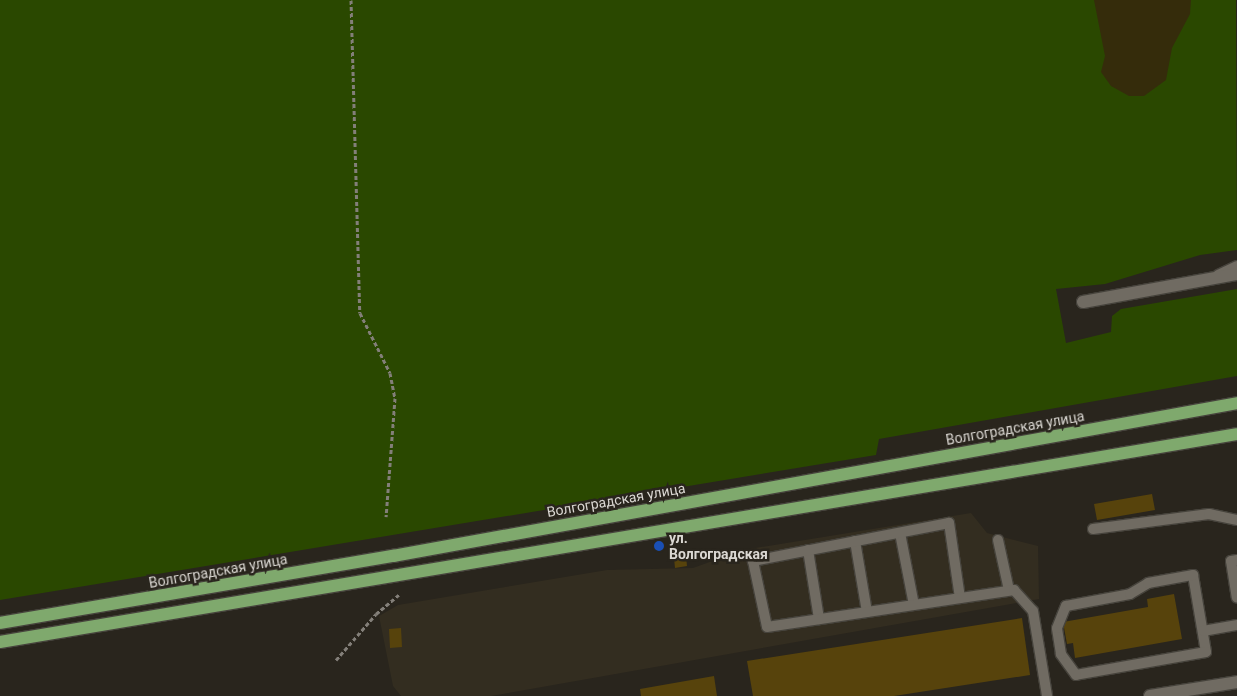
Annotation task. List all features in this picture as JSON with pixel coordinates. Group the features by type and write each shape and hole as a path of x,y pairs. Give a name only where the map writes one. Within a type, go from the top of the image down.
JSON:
{"main road":[{"name":"Волгоградская улица","path":"0,623 393,556 1237,403"},
{"path":"0,642 1237,434"}],"street":[{"path":"1083,302 1237,274"},
{"path":"1150,696 1237,682"}],"lane":[{"path":"1206,280 1237,266"},
{"path":"1093,529 1210,514 1237,520"},
{"path":"960,598 949,523 752,561 767,627 1014,590 1033,611 1047,696"},
{"path":"900,533 914,605"},
{"path":"998,540 1009,590"},
{"path":"855,541 867,612"},
{"path":"808,550 819,619"},
{"path":"1237,560 1231,561 1237,598"},
{"path":"1193,576 1202,632 1206,652 1076,675 1061,654 1057,628 1066,606 1130,594 1148,583 1193,576"},
{"path":"1202,632 1237,625"}],"path":[{"path":"351,0 360,313 390,373 395,398 386,517"},
{"path":"336,660 376,614 399,595"}],"shaded area":[{"path":"971,513 987,533 1038,546 1039,599 491,696 401,696 393,686 379,616 398,605 607,570 693,568 743,550"}],"green space":[{"path":"0,0 1236,0 1237,250 1200,255 1105,284 1056,289 1066,343 1111,332 1112,316 1121,309 1237,289 1237,376 879,439 876,455 0,600"}],"sand":[{"path":"1094,0 1191,0 1190,14 1172,48 1166,80 1144,96 1129,96 1111,86 1101,72 1105,56"}],"building":[{"path":"1152,494 1155,510 1097,520 1094,504"},
{"path":"686,556 687,566 675,568 674,558"},
{"path":"1174,594 1182,639 1075,658 1073,643 1067,644 1063,622 1148,607 1147,599"},
{"path":"1022,618 1030,675 894,696 753,696 747,661"},
{"path":"401,628 402,647 390,648 389,629"},
{"path":"714,676 717,696 641,696 640,689"}],"place":[{"name":"ул. Волгоградская","path":"659,546"}]}
